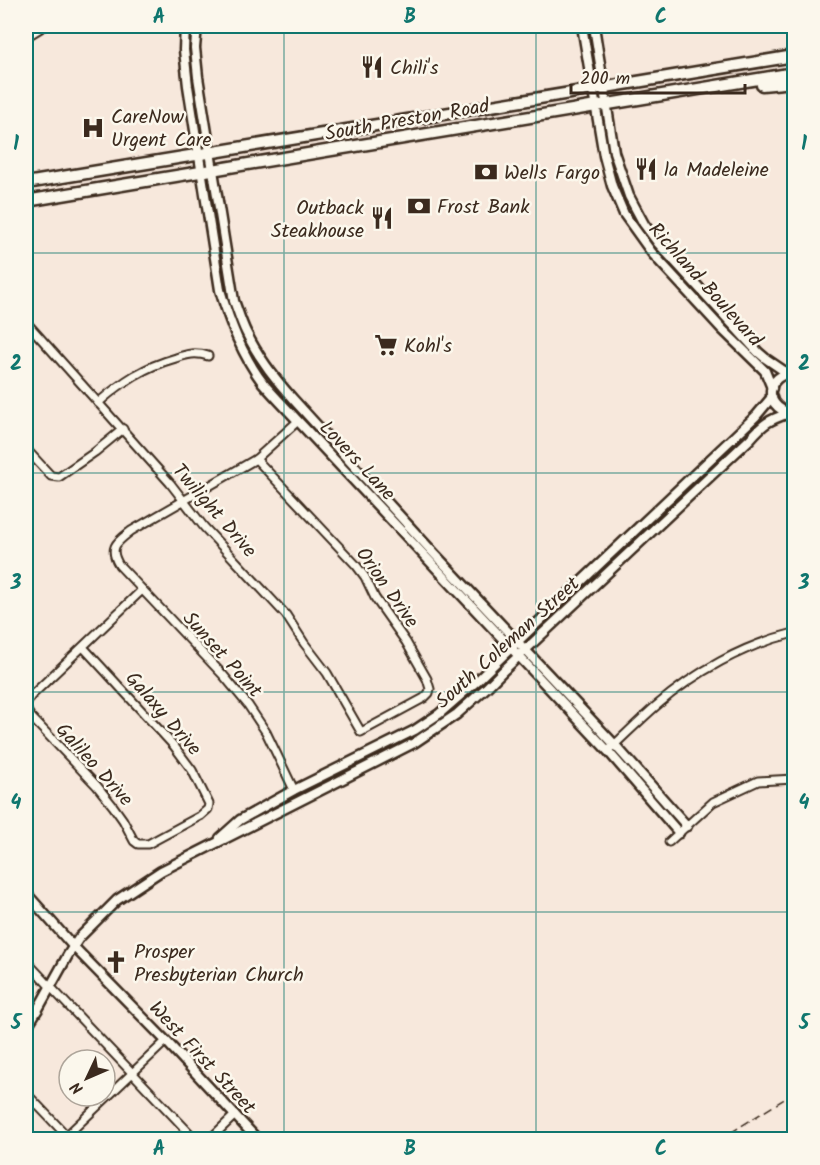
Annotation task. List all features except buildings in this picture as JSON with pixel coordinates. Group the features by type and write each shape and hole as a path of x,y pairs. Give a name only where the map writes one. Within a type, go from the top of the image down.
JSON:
{"main road":[{"path":"740,65 795,50"},
{"name":"South Preston Road","path":"26,183 795,56"},
{"name":"South Preston Road","path":"26,201 795,73"},
{"path":"717,86 795,82"}],"street":[{"path":"26,37 44,26"},
{"name":"Lovers Lane","path":"185,26 186,66 205,154"},
{"name":"Lovers Lane","path":"197,26 196,62 220,290 244,354 263,383 298,421 426,551 687,826"},
{"name":"Richland Boulevard","path":"582,26 619,170 635,209 658,243 758,352 793,373"},
{"name":"Richland Boulevard","path":"594,26 598,89"},
{"name":"Richland Boulevard","path":"601,105 607,170 624,214 652,253 741,349 765,371 772,388"},
{"name":"Lovers Lane","path":"207,170 234,301 245,331 260,358 275,379 426,551"},
{"path":"708,313 715,305"},
{"name":"Twilight Drive","path":"26,322 123,429 204,527 286,615 303,643 327,673 361,732"},
{"path":"98,403 118,385 156,363 187,354 200,353 208,356"},
{"path":"793,373 777,378 772,388 772,398 777,407 782,411 793,413"},
{"name":"South Coleman Street","path":"211,846 240,820 294,790 415,730 465,693 724,447 772,398"},
{"name":"South Coleman Street","path":"26,1028 73,946 117,900 162,871 423,737 457,714 764,424 774,418 793,413"},
{"path":"184,501 256,459 306,414"},
{"path":"26,449 47,473 55,478 64,475 123,429"},
{"path":"724,447 732,456"},
{"name":"Orion Drive","path":"256,459 356,565 427,679 430,689 423,698 361,732"},
{"name":"Sunset Point","path":"184,501 131,531 117,542 113,551 114,557 142,590 224,675 248,705 266,732 294,790"},
{"path":"617,548 625,556"},
{"path":"26,706 31,696 142,590"},
{"path":"611,748 657,705 688,681 709,668 759,644 795,633"},
{"name":"Galaxy Drive","path":"83,647 174,746 192,770 209,804 208,809 200,816 148,844 138,844"},
{"name":"Galileo Drive","path":"26,706 26,711 31,717 113,806 130,836 138,844"},
{"name":"Lovers Lane","path":"611,748 679,833"},
{"path":"669,842 713,802 758,781 795,779"},
{"path":"294,790 299,801"},
{"name":"West First Street","path":"26,893 73,946 258,1140"},
{"path":"26,961 196,1140"},
{"path":"26,1093 64,1138 166,1041"},
{"path":"209,1140 235,1115"}],"railway":[{"path":"719,1140 794,1093"}],"place":[{"name":"Chili's","path":"372,67"},
{"name":"CareNow Urgent Care","path":"93,128"},
{"name":"la Madeleine","path":"646,169"},
{"name":"Wells Fargo","path":"486,172"},
{"name":"Frost Bank","path":"419,206"},
{"name":"Outback Steakhouse","path":"382,218"},
{"name":"Kohl's","path":"386,345"},
{"name":"Prosper Presbyterian Church","path":"116,962"}]}
